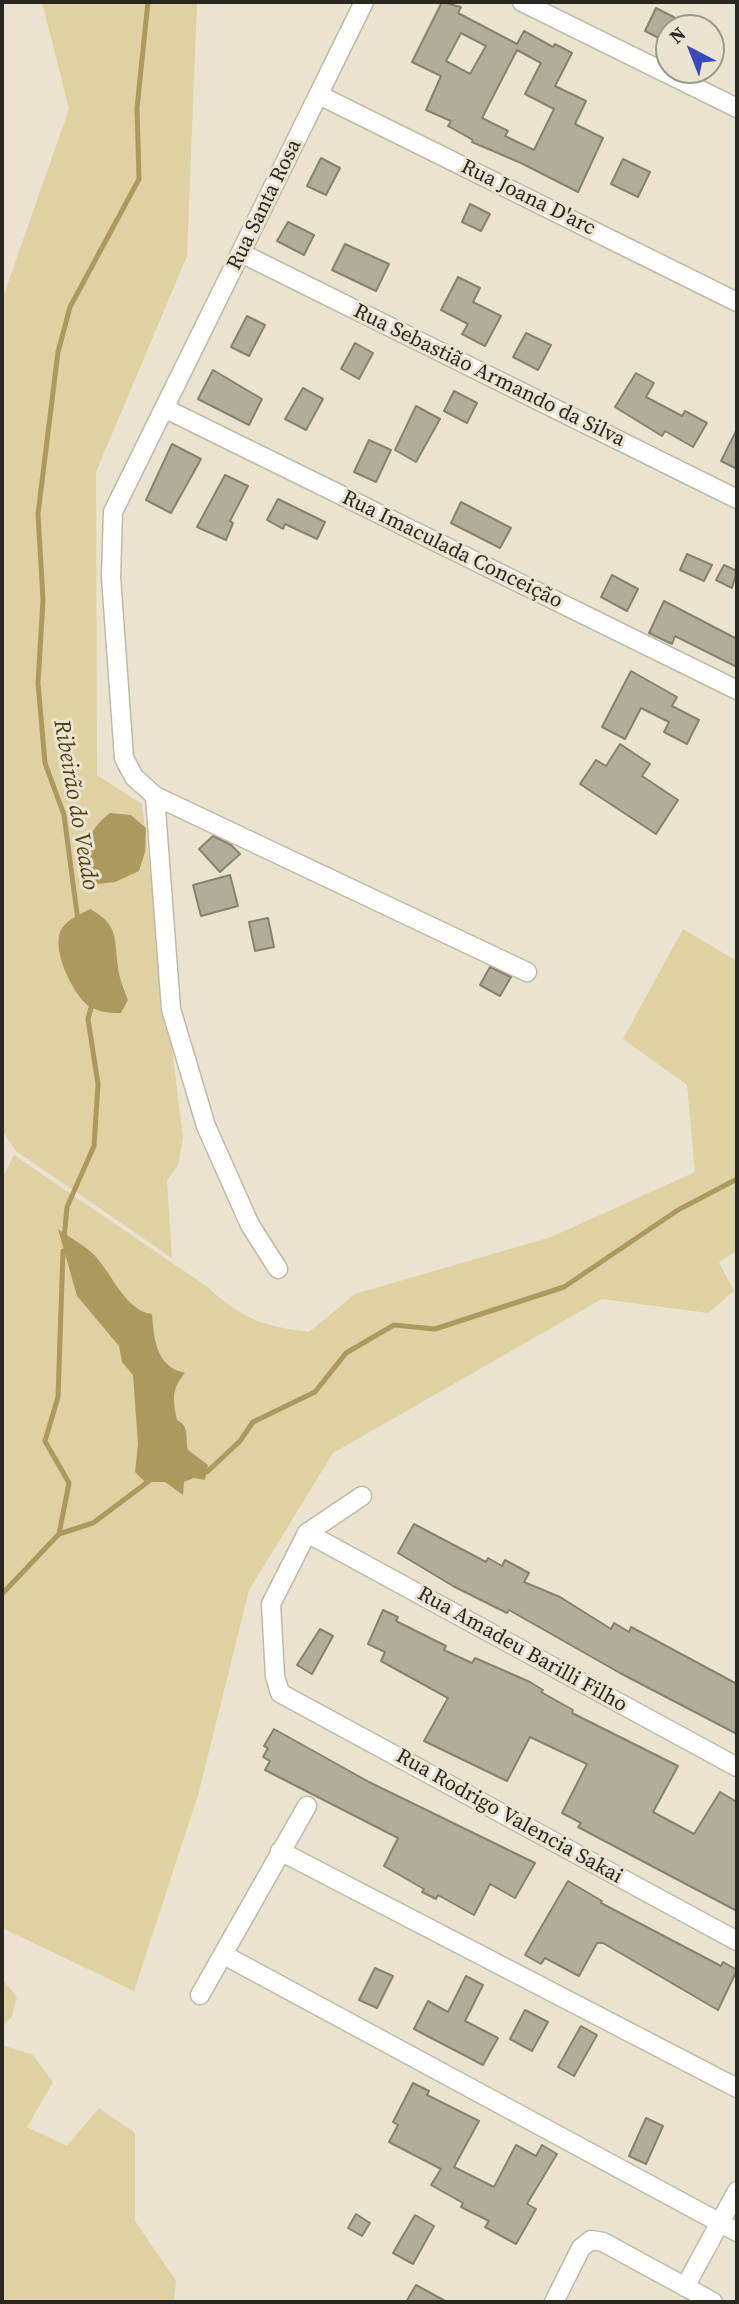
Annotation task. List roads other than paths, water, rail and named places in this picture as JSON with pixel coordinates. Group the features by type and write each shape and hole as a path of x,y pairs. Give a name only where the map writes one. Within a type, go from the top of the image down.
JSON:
{"street":[{"name":"Rua Santa Rosa","path":"155,796 134,777 124,758 111,564 113,512 364,2"},
{"path":"522,2 737,108"},
{"name":"Rua Joana D'arc","path":"318,95 737,302"},
{"name":"Rua Sebastião Armando da Silva","path":"241,253 737,499"},
{"name":"Rua Imaculada Conceição","path":"166,409 737,690"},
{"path":"278,1269 250,1225 206,1126 171,1009 155,796 527,972"},
{"path":"307,1533 362,1496"},
{"name":"Rua Rodrigo Valencia Sakai","path":"307,1533 271,1604 275,1676 280,1693 737,1941"},
{"name":"Rua Amadeu Barilli Filho","path":"307,1533 737,1767"},
{"path":"200,1995 307,1806"},
{"path":"280,1851 737,2088"},
{"path":"224,1955 737,2232"},
{"path":"685,2287 737,2191"},
{"path":"554,2302 581,2248 591,2240 603,2242 713,2302"}],"waterway":[{"name":"Ribeirão do Veado","path":"78,921 64,815 45,763 38,683 43,600 38,514 58,352 70,307 139,179 137,108 148,2"},
{"name":"Ribeirão do Veado","path":"64,1238 67,1207 94,1146 98,1084 88,1019 93,1000"},
{"path":"200,1473 207,1472 240,1441 253,1422 315,1392 346,1353 394,1325 435,1329 564,1287 678,1210 737,1179"},
{"name":"Ribeirão do Veado","path":"2,1594 59,1534 69,1483 45,1441 58,1397 63,1251"},
{"path":"59,1534 93,1523 149,1481"}]}
